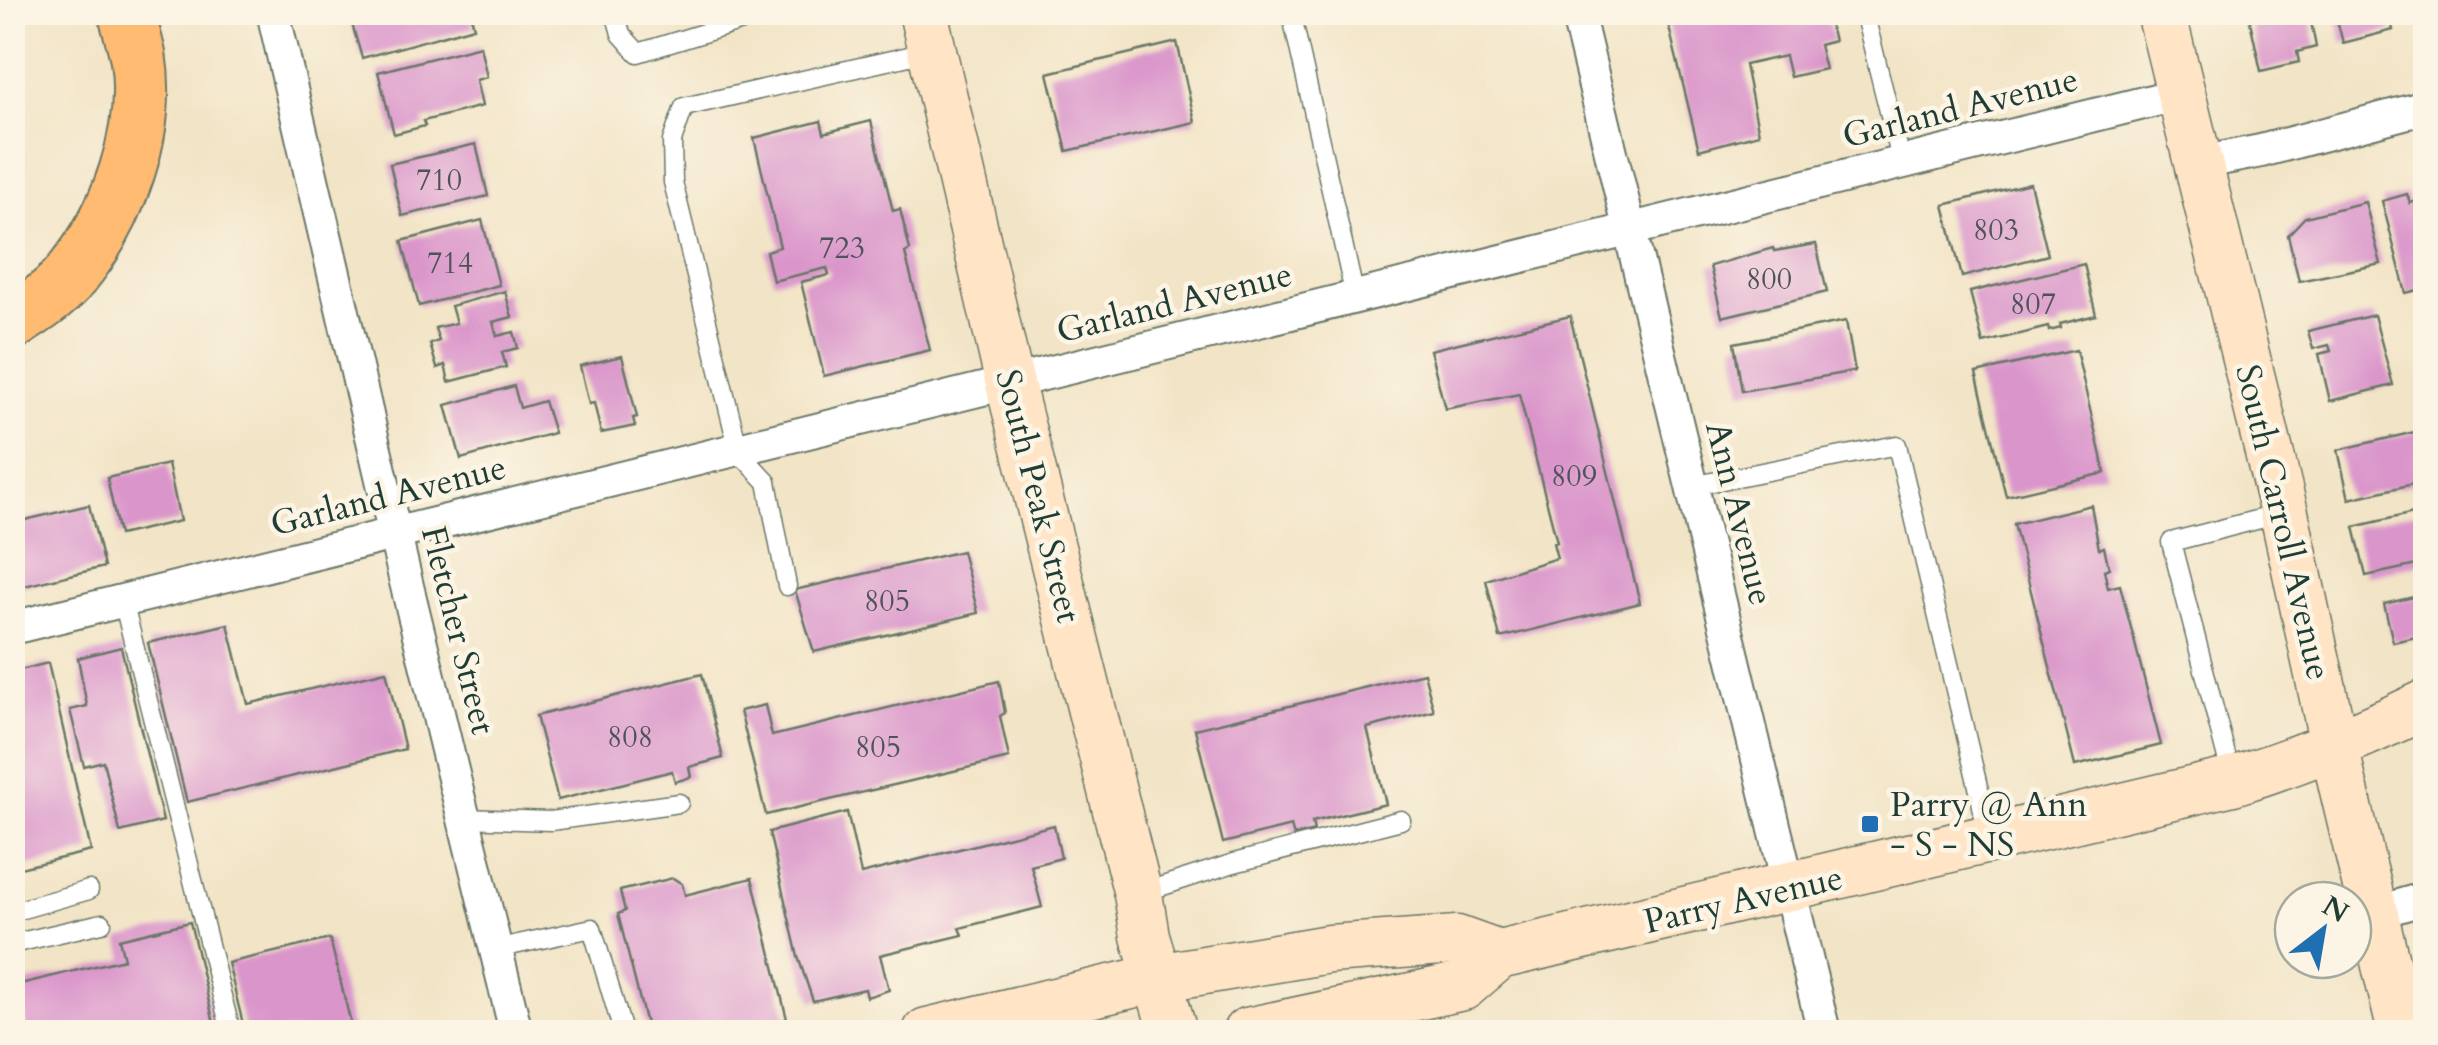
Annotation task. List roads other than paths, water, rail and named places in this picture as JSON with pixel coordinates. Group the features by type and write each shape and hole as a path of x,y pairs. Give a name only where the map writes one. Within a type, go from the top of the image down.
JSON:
{"highway":[{"path":"12,322 42,303 71,276 98,237 126,174 138,112 138,60 126,12"}],"street":[{"name":"Fletcher Street","path":"273,12 394,534 516,1032"},
{"name":"Ann Avenue","path":"1578,12 1824,1032"},
{"name":"South Carroll Avenue","path":"2161,12 2284,513 2402,1032"},
{"name":"South Peak Street","path":"927,32 1010,384 1138,894 1144,936 1173,1032"},
{"name":"Garland Avenue","path":"12,628 2180,94"},
{"path":"2198,163 2261,151 2426,108"},
{"name":"Parry Avenue","path":"1246,1032 1463,986 1498,955 2233,782 2334,746 2426,704"},
{"path":"2374,913 2426,898"},
{"name":"Parry Avenue","path":"927,1032 1157,978 1328,950 1458,940 1498,955"}],"lane":[{"path":"615,12 621,34 638,53 772,12"},
{"path":"1290,12 1355,297"},
{"path":"1864,12 1902,163"},
{"path":"787,586 766,482 738,452 673,182 672,142 684,107 927,32"},
{"path":"1692,486 1898,445 1988,840"},
{"path":"2233,782 2172,542 2284,513"},
{"path":"123,601 231,1032"},
{"path":"464,818 550,822 679,804"},
{"path":"1138,894 1234,862 1401,820"},
{"path":"12,912 89,890"},
{"path":"12,944 102,923"},
{"path":"496,949 592,928 623,1032"}],"place":[{"name":"Parry @ Ann - S - NS","path":"1870,824"}]}
